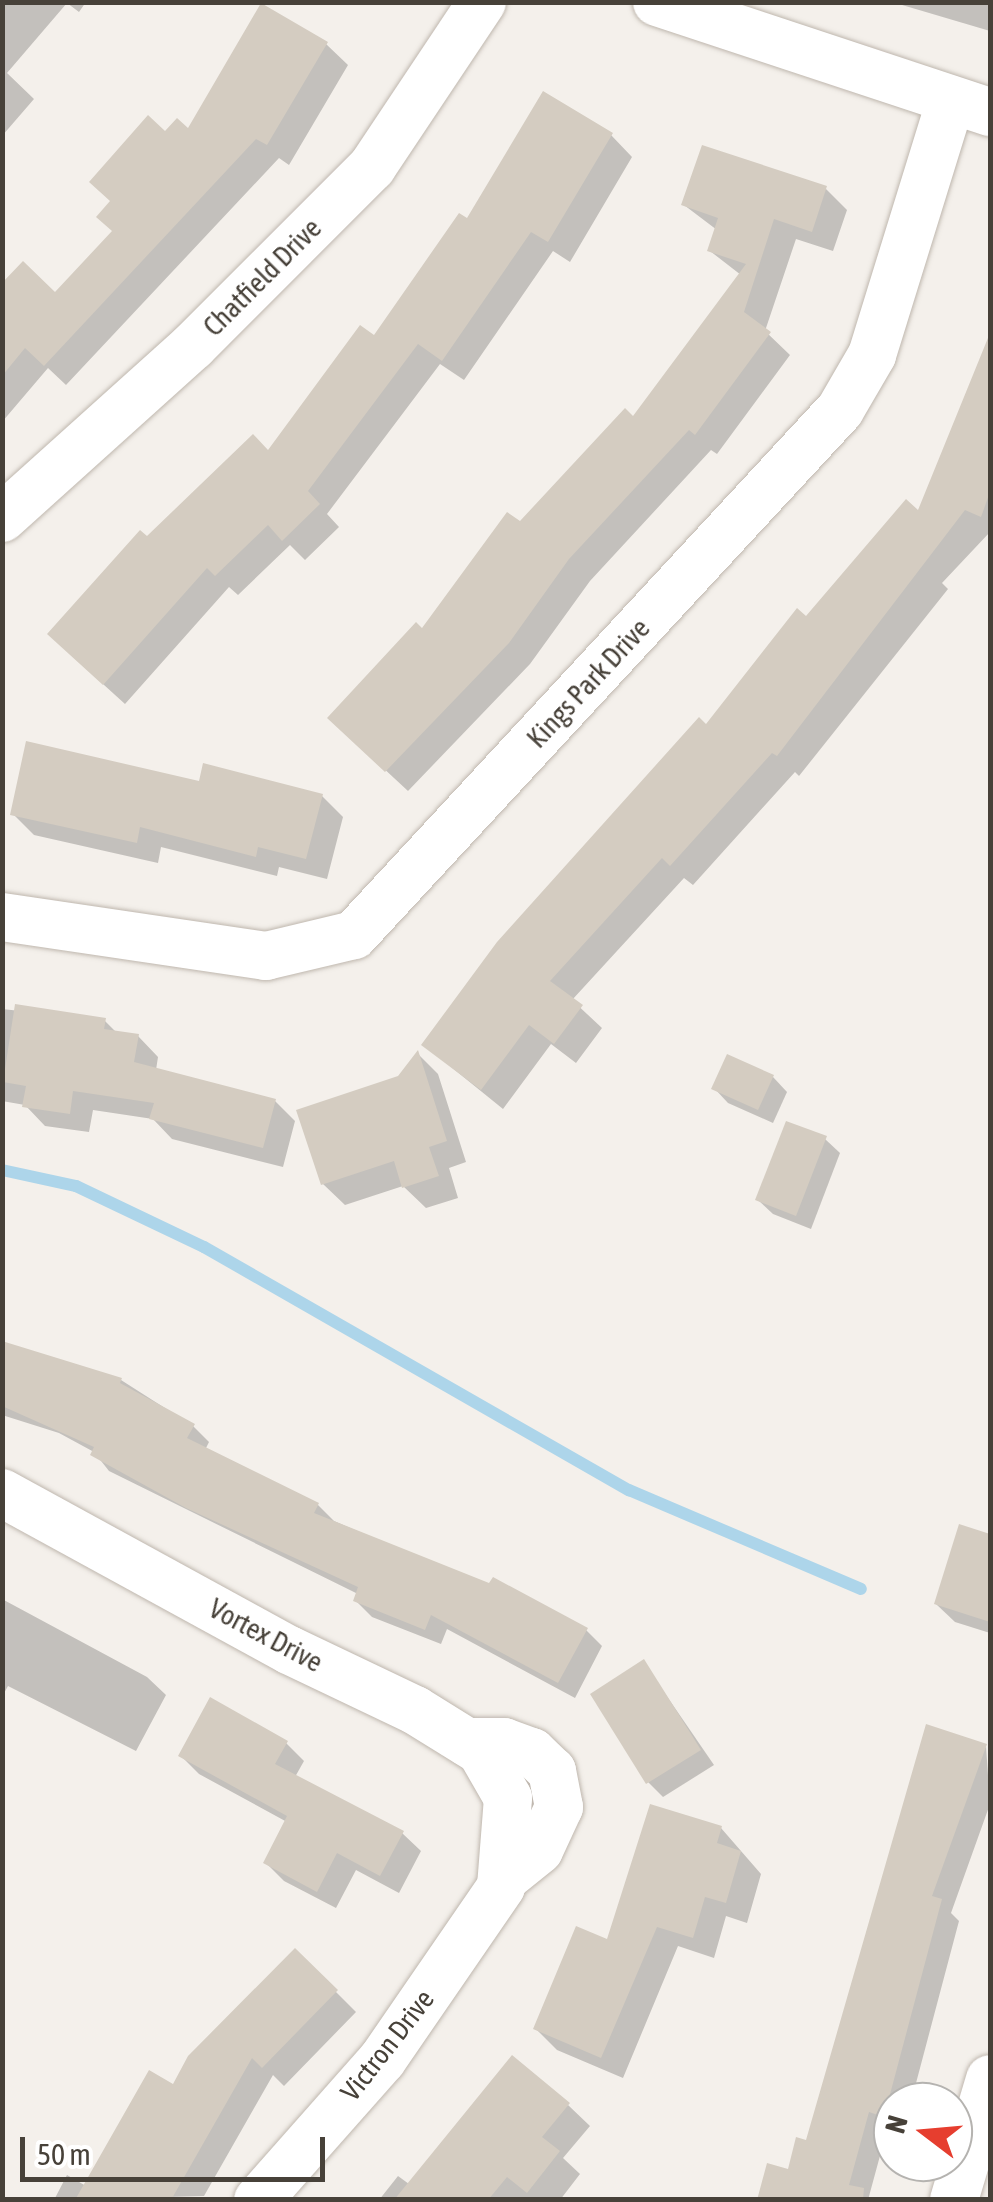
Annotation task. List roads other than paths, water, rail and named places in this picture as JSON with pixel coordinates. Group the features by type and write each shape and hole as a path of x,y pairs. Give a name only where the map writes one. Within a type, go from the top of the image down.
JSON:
{"street":[{"name":"Chatfield Drive","path":"2,518 193,346 372,168 482,2"},
{"path":"656,2 970,106"},
{"name":"Kings Park Drive","path":"2,918 266,956 354,935 840,410 872,354 970,106"},
{"name":"Vortex Drive","path":"2,1494 467,1742 481,1752 508,1798"},
{"name":"Victron Drive","path":"258,2200 382,2060 502,1880 539,1850 558,1807 552,1771 532,1752 504,1742 467,1742"},
{"name":"Victron Drive","path":"502,1880 508,1798"},
{"path":"954,2200 990,2079"}],"waterway":[{"path":"2,1170 76,1186 204,1247 629,1490 861,1589"}]}
